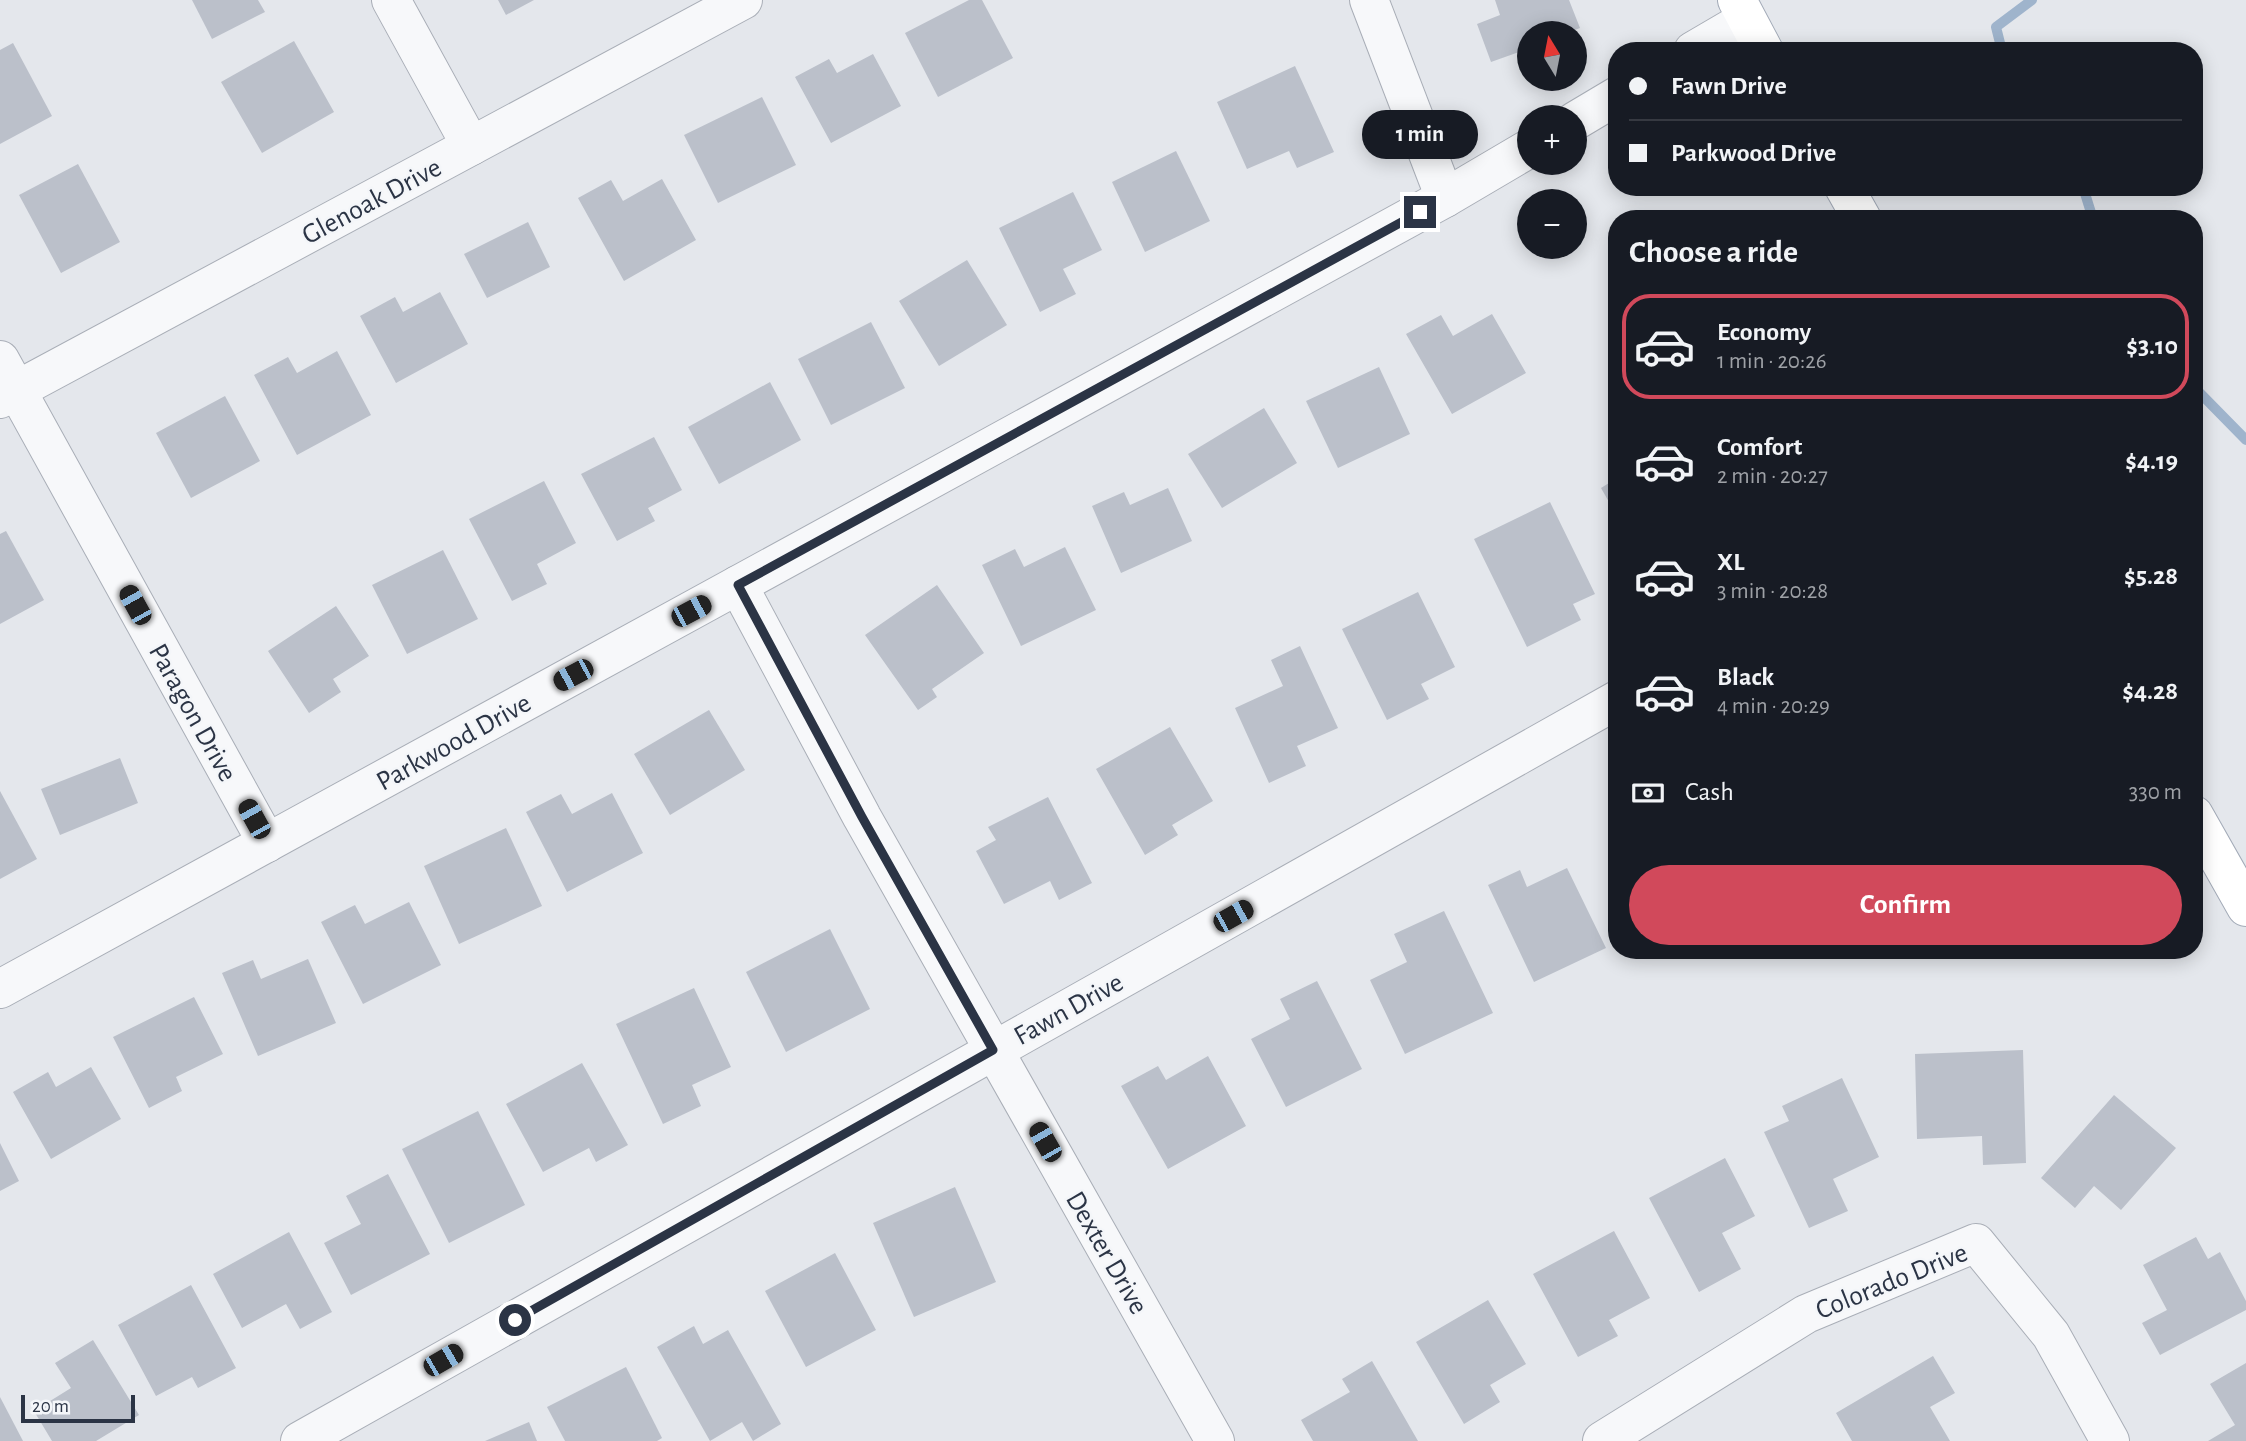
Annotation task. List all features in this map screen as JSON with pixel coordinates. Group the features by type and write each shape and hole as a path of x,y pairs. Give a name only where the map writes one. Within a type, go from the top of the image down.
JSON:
{"main road":[{"path":"2203,831 2246,907"}],"street":[{"path":"391,0 471,146"},
{"name":"Glenoak Drive","path":"6,383 471,146 743,0"},
{"path":"1369,0 1445,198"},
{"path":"1712,42 1749,24"},
{"path":"1587,114 1608,101"},
{"name":"Parkwood Drive","path":"0,989 1445,198 1517,156"},
{"name":"Paragon Drive","path":"6,383 267,843"},
{"name":"Dexter Drive","path":"738,585 862,817 1214,1441"},
{"name":"Fawn Drive","path":"300,1441 1608,705"},
{"name":"Colorado Drive","path":"1602,1441 1806,1314 1976,1243 2051,1335 2110,1441"}],"building":[{"path":"192,0 258,0 265,12 212,39"},
{"path":"498,0 534,0 506,15"},
{"path":"969,0 982,0 1013,58 938,97 905,33"},
{"path":"1495,0 1569,0 1577,21 1517,21 1517,53 1491,62 1477,24 1500,15"},
{"path":"294,41 334,112 262,153 221,82"},
{"path":"13,43 52,116 0,144 0,50"},
{"path":"873,54 901,106 831,143 795,77 829,59 837,73"},
{"path":"1295,66 1334,152 1297,168 1289,151 1247,169 1217,102"},
{"path":"762,97 796,165 718,203 684,135"},
{"path":"1176,151 1210,221 1145,252 1112,182"},
{"path":"78,164 120,242 61,273 19,195"},
{"path":"662,179 696,240 624,281 578,198 611,180 623,201"},
{"path":"1073,192 1102,250 1063,269 1076,294 1040,312 999,228"},
{"path":"528,222 550,267 487,298 464,254"},
{"path":"967,260 1007,325 939,366 899,301"},
{"path":"440,292 468,344 396,383 360,316 395,297 403,312"},
{"path":"1492,314 1526,373 1452,414 1406,334 1441,315 1453,336"},
{"path":"871,322 905,388 831,425 798,359"},
{"path":"337,351 371,415 297,455 254,375 288,357 297,373"},
{"path":"1379,367 1410,434 1338,468 1306,401"},
{"path":"770,382 801,440 719,484 688,427"},
{"path":"225,396 260,461 191,498 156,433"},
{"path":"1264,408 1297,463 1222,508 1188,454"},
{"path":"654,437 682,490 648,508 655,521 617,541 581,474"},
{"path":"544,481 576,543 537,564 547,584 512,601 469,519"},
{"path":"1608,484 1608,500 1601,488"},
{"path":"1168,488 1192,541 1121,573 1092,506 1124,492 1130,505"},
{"path":"1550,502 1595,594 1573,604 1581,620 1527,647 1474,539"},
{"path":"6,531 44,600 0,624 0,534"},
{"path":"1065,547 1096,610 1021,646 982,565 1015,549 1024,567"},
{"path":"443,550 478,619 407,654 372,585"},
{"path":"937,585 984,653 932,689 937,697 918,710 865,635"},
{"path":"1418,592 1455,667 1421,684 1429,699 1387,720 1342,629"},
{"path":"336,606 369,656 333,679 341,692 309,713 268,651"},
{"path":"1300,646 1338,728 1297,746 1306,766 1269,783 1235,708 1283,686 1271,660"},
{"path":"709,710 745,770 670,815 634,754"},
{"path":"1170,727 1213,801 1172,825 1178,835 1145,855 1096,769"},
{"path":"120,758 138,803 60,835 41,789"},
{"path":"0,791 37,859 0,879"},
{"path":"612,793 643,853 567,892 526,812 561,794 572,814"},
{"path":"1048,797 1092,883 1059,900 1050,881 1004,904 976,851 996,840 988,827"},
{"path":"506,828 542,906 459,944 424,866"},
{"path":"1567,868 1606,948 1534,982 1488,885 1520,870 1527,887"},
{"path":"409,902 441,965 363,1004 321,922 355,905 365,924"},
{"path":"1444,911 1493,1013 1405,1054 1370,980 1407,962 1394,934"},
{"path":"830,929 870,1009 786,1052 746,972"},
{"path":"308,959 336,1023 258,1056 222,973 253,960 261,979"},
{"path":"1317,981 1362,1069 1286,1107 1251,1039 1290,1019 1280,999"},
{"path":"694,988 731,1067 692,1085 701,1106 663,1124 616,1024"},
{"path":"194,997 223,1054 176,1077 182,1091 149,1108 113,1037"},
{"path":"2023,1050 2026,1163 1983,1165 1982,1136 1917,1139 1915,1054"},
{"path":"1208,1056 1246,1126 1168,1169 1121,1086 1158,1066 1166,1080"},
{"path":"582,1063 628,1145 596,1162 589,1148 543,1172 506,1104"},
{"path":"91,1067 121,1119 51,1159 13,1092 48,1072 56,1087"},
{"path":"1842,1078 1879,1157 1833,1179 1848,1211 1809,1228 1764,1132 1789,1121 1782,1106"},
{"path":"2114,1095 2176,1148 2121,1210 2094,1186 2075,1208 2041,1178"},
{"path":"478,1111 525,1205 449,1243 402,1149"},
{"path":"0,1143 19,1181 0,1191"},
{"path":"1725,1158 1755,1216 1722,1233 1741,1269 1699,1292 1649,1198"},
{"path":"388,1174 430,1254 351,1295 324,1243 361,1224 346,1196"},
{"path":"955,1187 996,1282 914,1317 873,1223"},
{"path":"1614,1231 1650,1298 1609,1320 1618,1336 1578,1357 1533,1274"},
{"path":"289,1232 332,1312 300,1329 286,1304 242,1328 213,1274"},
{"path":"2196,1237 2208,1259 2220,1252 2246,1301 2246,1310 2160,1355 2142,1323 2167,1310 2143,1265"},
{"path":"835,1253 876,1330 806,1367 765,1291"},
{"path":"191,1285 236,1368 198,1388 192,1377 156,1396 118,1325"},
{"path":"1488,1300 1526,1364 1490,1385 1500,1402 1464,1424 1416,1342"},
{"path":"694,1326 703,1344 728,1330 781,1424 753,1441 742,1422 710,1441 657,1347"},
{"path":"93,1340 139,1415 96,1441 52,1441 34,1411 71,1388 55,1363"},
{"path":"1933,1356 1955,1393 1930,1407 1950,1441 1852,1441 1836,1413"},
{"path":"1372,1361 1418,1441 1313,1441 1301,1420 1350,1392 1342,1379"},
{"path":"2246,1363 2246,1441 2208,1441 2235,1425 2210,1384"},
{"path":"626,1367 662,1438 657,1441 565,1441 547,1407"},
{"path":"0,1397 23,1441 0,1441"},
{"path":"529,1422 537,1441 485,1441"}],"waterway":[{"path":"2000,42 1996,27 2032,0"},
{"path":"2086,196 2090,210"},
{"path":"2203,396 2246,440"}],"route":[{"path":"515,1320 993,1050 862,817 738,585 1420,212"}]}
